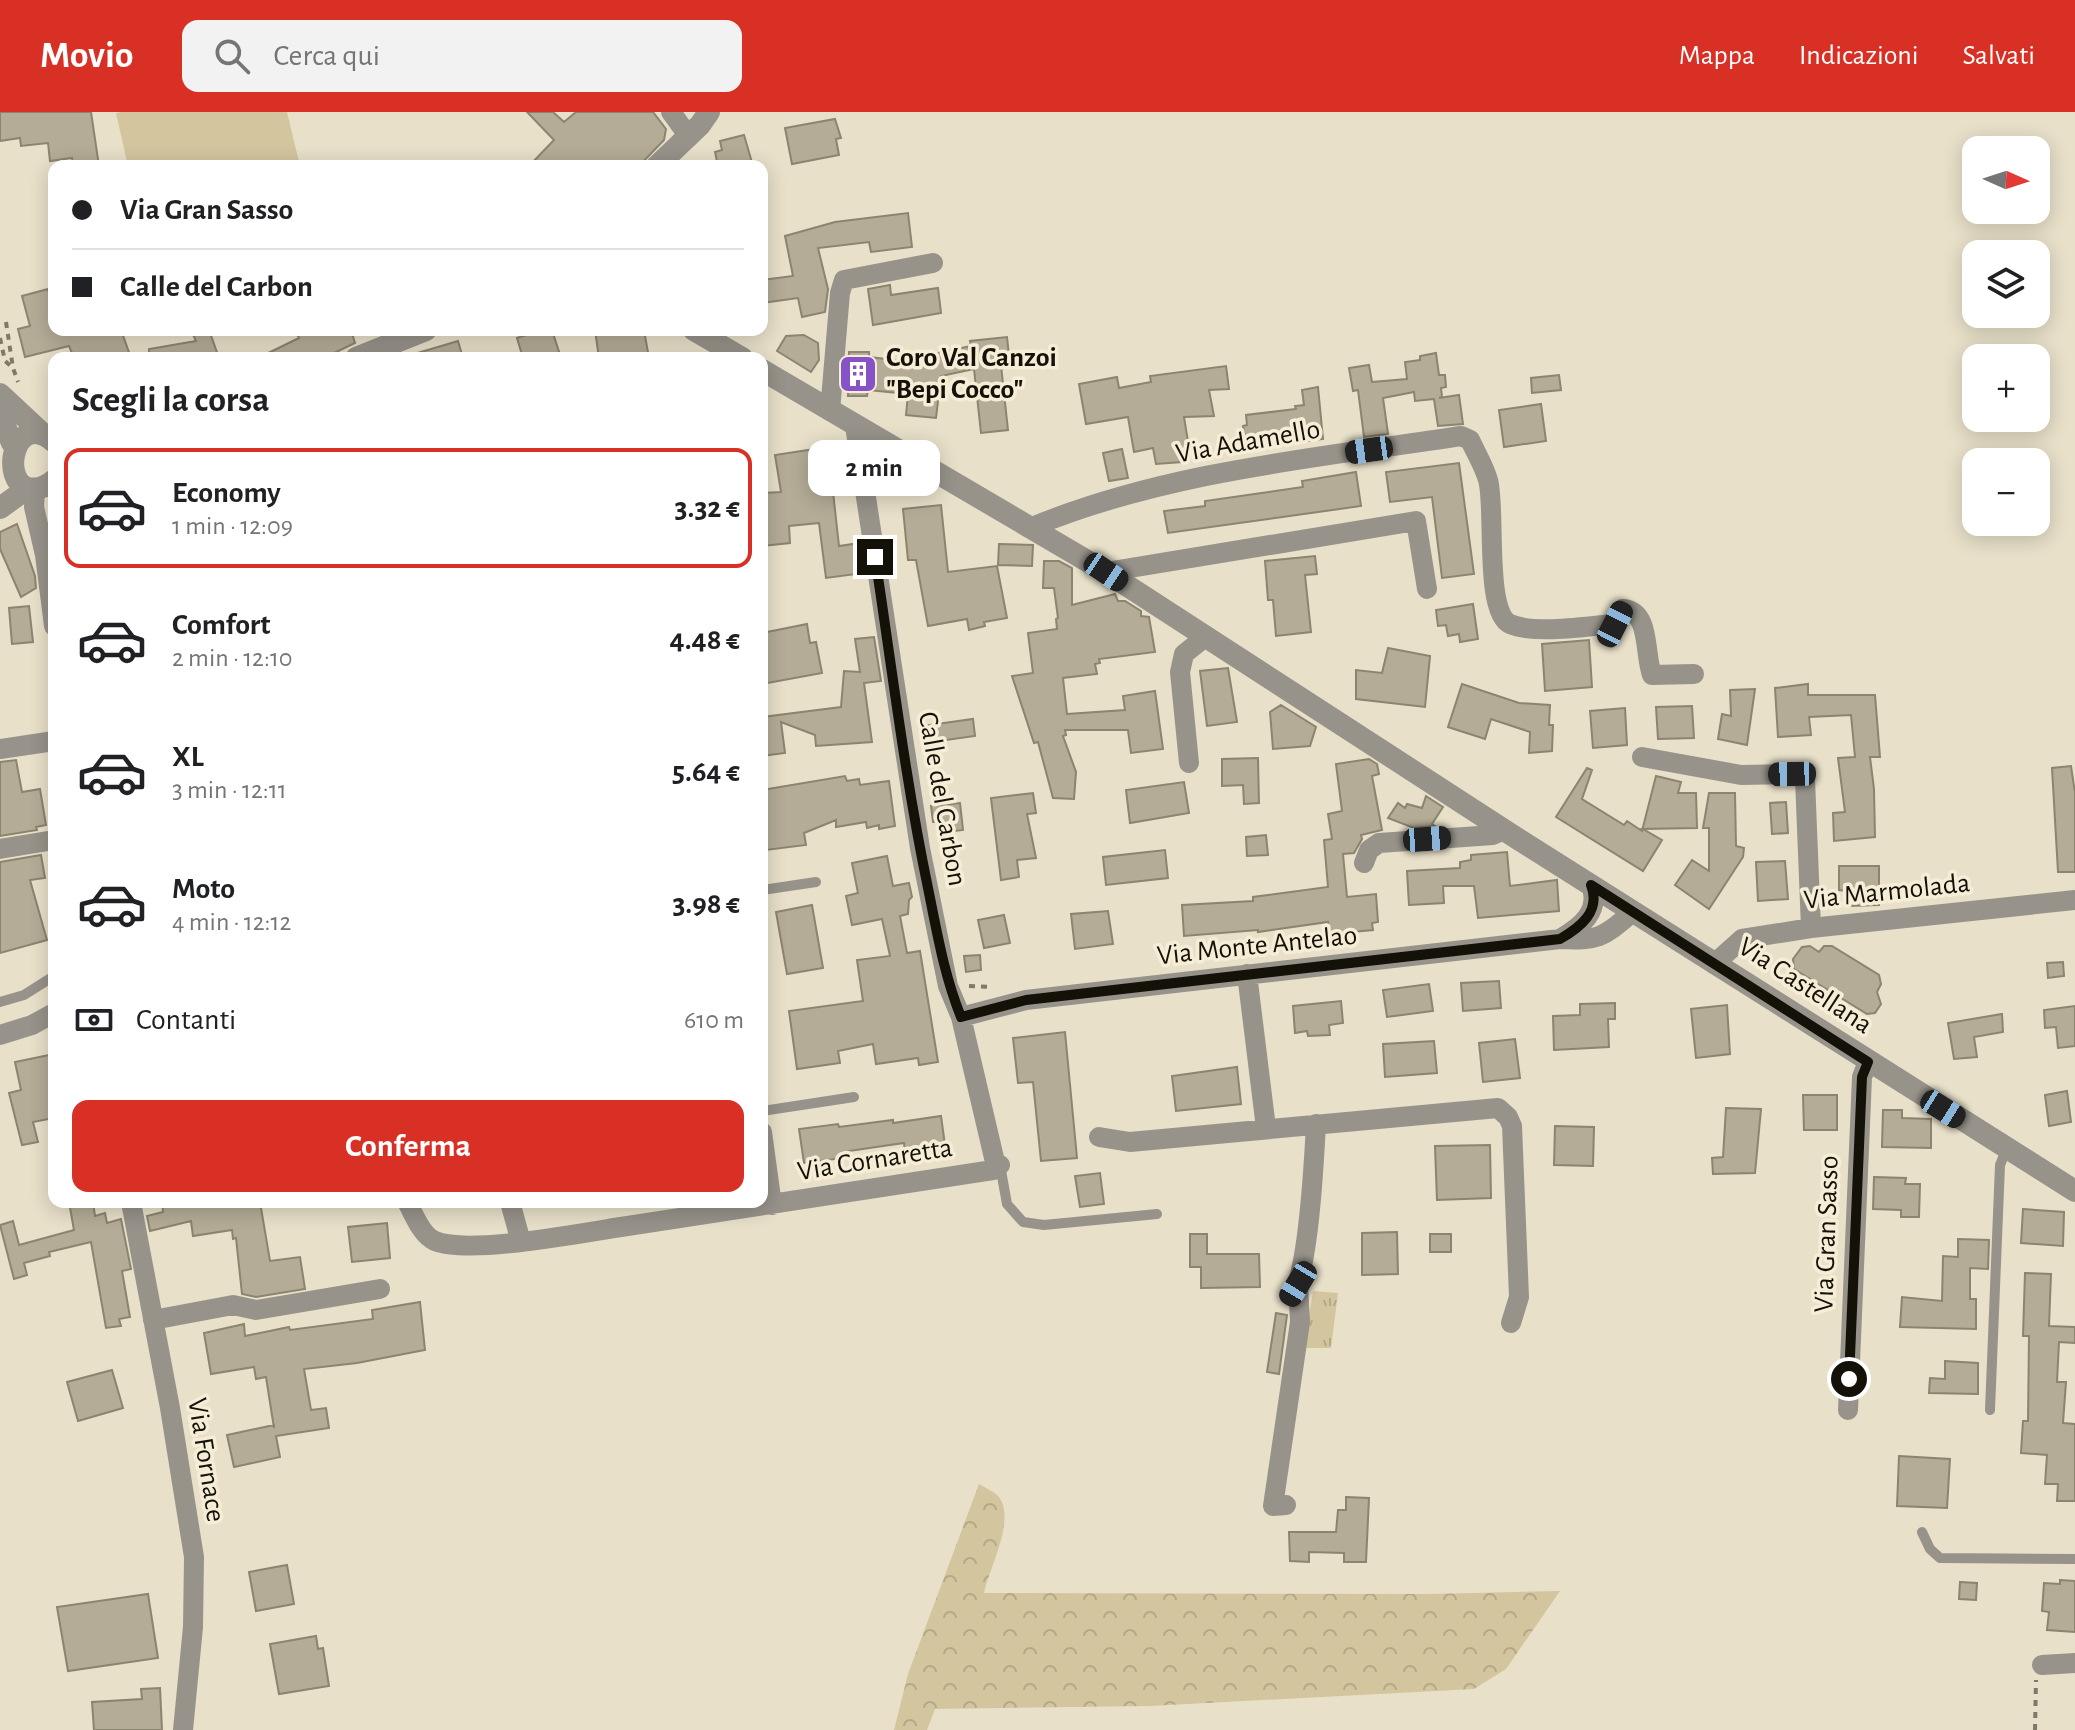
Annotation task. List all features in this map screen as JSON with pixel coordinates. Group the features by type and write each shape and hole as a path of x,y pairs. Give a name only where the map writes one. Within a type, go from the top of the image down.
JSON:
{"street":[{"path":"671,112 699,125"},
{"path":"663,160 699,125 721,112"},
{"path":"830,411 840,293 844,280 933,263"},
{"path":"371,352 411,336"},
{"path":"704,336 732,352"},
{"name":"Via Castellana","path":"768,374 1106,572 1504,830 2075,1191"},
{"path":"11,394 48,437"},
{"path":"0,414 12,443"},
{"name":"Calle del Carbon","path":"855,426 920,848 948,986 961,1017 996,1167"},
{"path":"44,484 15,482 4,475 6,456 12,443 31,433 48,438"},
{"name":"Via Adamello","path":"1032,527 1111,499 1214,473 1461,436 1470,440 1489,481 1494,573 1500,615 1508,623 1536,629 1615,624 1623,609 1632,609 1641,618 1652,675 1694,674"},
{"path":"0,508 44,484"},
{"path":"44,484 34,507 48,579"},
{"path":"1106,572 1416,521 1427,589"},
{"path":"1189,763 1180,672 1184,654 1204,638"},
{"path":"0,749 48,742"},
{"path":"1642,757 1741,775 1792,774 1805,779 1811,928"},
{"path":"1364,863 1369,850 1379,843 1493,835 1504,830"},
{"path":"0,849 48,841"},
{"path":"1560,939 1577,929 1590,915 1595,895 1591,885"},
{"name":"Via Marmolada","path":"1714,964 1742,939 1811,928 2075,900"},
{"name":"Via Monte Antelao","path":"961,1017 1026,1000 1560,939 1585,940 1612,930 1633,912"},
{"path":"1247,974 1266,1128"},
{"path":"0,1035 48,1016"},
{"path":"25,1027 48,1029"},
{"name":"Via Gran Sasso","path":"1848,1410 1862,1077 1868,1062"},
{"path":"1099,1137 1130,1142 1498,1108 1512,1126 1519,1297 1511,1323"},
{"path":"1286,1505 1273,1506 1300,1322 1294,1292 1306,1237 1316,1124"},
{"name":"Via Cornaretta","path":"768,1205 996,1167"},
{"path":"768,1176 772,1205"},
{"name":"Via Fornace","path":"132,1208 194,1557 193,1627 183,1730"},
{"name":"Via Cornaretta","path":"410,1208 430,1239 454,1245 521,1242 682,1210 718,1208"},
{"path":"512,1208 521,1242"},
{"path":"153,1320 233,1305 256,1310 380,1289"},
{"path":"2042,1665 2075,1663"}],"lane":[{"path":"768,889 816,882"},
{"path":"0,1002 24,995 48,980"},
{"path":"768,1110 854,1097"},
{"path":"1990,1410 2000,1165 2007,1148"},
{"path":"996,1167 1007,1204 1023,1222 1044,1225 1157,1214"},
{"path":"1922,1532 1930,1549 1940,1558 2075,1559"}],"path":[{"path":"6,322 13,368 11,394"},
{"path":"0,342 5,361 13,368"},
{"path":"2035,1730 2036,1675 2042,1665"}],"green space":[{"path":"287,112 299,160 127,160 116,113"},
{"path":"1313,1291 1338,1293 1331,1348 1304,1348"},
{"path":"979,1484 996,1494 1005,1514 1004,1528 984,1593 1428,1594 1560,1591 1506,1669 1474,1689 1150,1706 935,1709 927,1730 894,1730 908,1674"}],"building":[{"path":"0,112 91,112 98,160 50,160 48,143 21,146 20,138 0,141"},
{"path":"527,112 553,112 564,122 576,112 653,112 666,129 664,140 645,160 535,160 554,140"},
{"path":"835,119 841,138 836,139 839,155 792,164 785,128"},
{"path":"744,135 751,160 717,160 715,152 722,150 720,141"},
{"path":"908,213 912,247 871,252 869,242 818,248 828,289 825,312 802,317 798,298 768,302 768,279 793,276 785,236 835,222"},
{"path":"890,285 891,295 938,288 941,313 873,325 868,289"},
{"path":"48,289 48,336 123,336 129,352 72,352 69,346 25,357 18,329 30,326 22,296"},
{"path":"804,335 818,343 819,360 811,372 777,351 786,336"},
{"path":"194,336 211,336 217,352 149,352 149,349 196,341"},
{"path":"353,336 355,343 336,352 270,352 299,338"},
{"path":"554,336 559,352 521,352 517,338"},
{"path":"596,336 645,336 648,352 598,352"},
{"path":"1007,337 1009,355 1000,356 1008,430 981,433 974,369 941,376 936,418 906,415 908,394 868,390 867,396 848,396 849,352 869,352 869,357 930,364 928,355 971,346 970,341"},
{"path":"458,341 461,352 421,352"},
{"path":"1436,353 1439,375 1445,375 1446,387 1441,388 1442,397 1439,398 1459,395 1463,424 1438,426 1434,399 1415,401 1414,392 1383,398 1388,434 1364,437 1358,390 1353,391 1349,368 1369,365 1372,382 1407,379 1405,362"},
{"path":"1226,366 1229,389 1209,390 1214,416 1184,417 1190,454 1182,456 1182,462 1156,464 1153,448 1134,452 1128,417 1086,424 1079,384 1117,377 1119,388 1151,382 1150,376"},
{"path":"1559,375 1561,390 1532,393 1531,378"},
{"path":"1318,387 1323,439 1247,450 1243,426 1247,425 1246,415 1296,409 1295,406 1304,405 1302,390"},
{"path":"1541,404 1546,441 1504,447 1499,410"},
{"path":"828,447 839,546 860,543 864,573 826,578 819,523 789,526 790,543 768,545 768,493 781,492 775,455"},
{"path":"1122,449 1128,478 1109,481 1103,453"},
{"path":"1459,463 1474,574 1442,578 1432,497 1390,502 1386,472"},
{"path":"1356,472 1361,506 1168,533 1164,511 1205,506 1205,501 1303,487 1302,481"},
{"path":"941,505 948,572 997,566 1007,618 984,622 985,626 969,630 967,619 928,626 916,560 908,560 903,509"},
{"path":"17,524 35,576 36,588 21,597 0,549 0,532"},
{"path":"999,544 1033,545 1032,566 998,565"},
{"path":"1315,556 1317,574 1305,575 1311,632 1276,636 1273,600 1268,600 1265,561"},
{"path":"1044,561 1059,561 1072,568 1072,605 1115,594 1118,601 1125,601 1141,611 1141,616 1149,617 1155,652 1099,659 1100,663 1095,664 1097,674 1063,678 1067,714 1125,710 1123,696 1155,691 1163,749 1131,753 1128,730 1065,730 1066,735 1063,736 1076,772 1074,799 1053,798 1038,742 1034,743 1012,676 1033,673 1028,633 1057,629 1054,588 1043,588"},
{"path":"1473,604 1478,639 1460,642 1459,634 1448,636 1446,625 1438,626 1436,610"},
{"path":"29,606 33,642 12,644 9,608"},
{"path":"807,624 810,643 816,642 822,673 768,683 768,632"},
{"path":"874,637 881,681 864,683 872,742 816,746 815,735 781,722 785,753 768,755 768,716 841,707 844,671 860,672 855,639"},
{"path":"1589,640 1592,687 1545,691 1542,644"},
{"path":"1388,648 1430,656 1425,707 1356,699 1356,670 1382,673"},
{"path":"1228,668 1237,722 1207,726 1200,671"},
{"path":"1462,684 1519,703 1550,705 1552,751 1529,753 1530,732 1491,719 1485,739 1448,727"},
{"path":"1808,684 1808,695 1875,695 1880,757 1870,757 1875,837 1834,841 1833,813 1845,812 1838,758 1855,757 1851,715 1809,717 1811,735 1778,737 1775,688"},
{"path":"1755,689 1747,745 1718,739 1722,714 1731,716 1730,690"},
{"path":"1281,705 1316,727 1310,746 1273,749 1270,712"},
{"path":"1692,706 1694,738 1658,739 1656,707"},
{"path":"1625,708 1627,745 1593,748 1590,711"},
{"path":"973,719 975,736 924,743 922,726"},
{"path":"1258,758 1259,803 1244,804 1243,785 1222,786 1222,759"},
{"path":"1369,759 1377,764 1379,774 1372,776 1382,830 1361,835 1354,853 1343,854 1347,897 1376,894 1378,922 1372,923 1373,930 1330,934 1328,922 1258,932 1184,936 1182,905 1253,901 1253,897 1328,887 1324,840 1332,839 1328,814 1342,811 1336,764"},
{"path":"16,760 22,792 40,789 46,825 36,827 37,830 0,836 0,762"},
{"path":"2071,766 2075,793 2075,872 2058,872 2052,768"},
{"path":"1587,768 1592,770 1582,799 1624,825 1627,821 1642,831 1656,776 1681,782 1678,793 1696,793 1697,828 1643,829 1662,840 1643,871 1556,817"},
{"path":"845,776 847,781 859,779 860,785 889,781 895,826 867,828 866,822 836,827 836,820 804,833 806,845 768,850 768,789"},
{"path":"1184,782 1189,813 1130,823 1126,790"},
{"path":"1033,793 1036,813 1027,814 1036,858 1017,860 1019,877 1001,880 991,798"},
{"path":"1709,793 1735,793 1736,846 1744,848 1743,857 1709,909 1675,885 1692,860 1709,871 1709,828 1703,828"},
{"path":"1426,796 1443,807 1432,824 1435,826 1414,828 1388,818 1398,803 1405,808 1407,804 1422,808"},
{"path":"1786,802 1788,833 1772,834 1770,803"},
{"path":"960,803 963,830 939,833 937,822 933,822 931,806"},
{"path":"1266,835 1268,855 1247,856 1246,837"},
{"path":"1165,850 1168,878 1106,885 1103,857"},
{"path":"1507,852 1510,886 1557,880 1559,911 1478,918 1474,886 1443,886 1444,903 1409,905 1407,871 1460,868 1460,862 1471,860 1471,855"},
{"path":"41,855 45,878 30,880 47,940 0,953 0,862"},
{"path":"887,856 893,886 909,883 912,897 908,914 900,916 907,953 920,951 938,1062 919,1065 918,1058 876,1064 873,1044 838,1051 840,1063 797,1069 789,1011 863,1001 857,960 890,956 882,919 852,925 846,896 858,893 852,863"},
{"path":"1785,861 1788,899 1758,901 1756,862"},
{"path":"1839,866 1879,866 1879,905 1848,906 1847,891 1839,890"},
{"path":"812,905 823,968 787,974 776,912"},
{"path":"1108,911 1113,944 1075,949 1071,914"},
{"path":"1004,915 1010,943 984,948 978,920"},
{"path":"1810,946 1819,952 1824,946 1832,946 1879,975 1881,984 1877,992 1881,1004 1875,1013 1867,1014 1794,969 1793,959 1802,947"},
{"path":"980,955 981,970 966,972 964,956"},
{"path":"2063,962 2064,976 2048,978 2047,963"},
{"path":"1499,981 1501,1008 1463,1011 1461,983"},
{"path":"1429,984 1433,1011 1387,1017 1383,990"},
{"path":"1341,1001 1343,1023 1329,1025 1330,1035 1308,1036 1307,1031 1295,1033 1293,1006"},
{"path":"1615,1003 1615,1019 1608,1019 1609,1047 1554,1050 1553,1016 1580,1015 1580,1004"},
{"path":"1727,1005 1730,1054 1696,1058 1691,1009"},
{"path":"2075,1006 2075,1046 2058,1048 2056,1027 2045,1028 2044,1010"},
{"path":"2002,1014 2003,1032 1974,1037 1977,1057 1954,1059 1948,1023"},
{"path":"1065,1032 1077,1158 1041,1161 1033,1082 1018,1083 1013,1038"},
{"path":"1515,1039 1520,1078 1483,1082 1479,1043"},
{"path":"1434,1041 1437,1073 1385,1077 1383,1044"},
{"path":"48,1055 48,1119 33,1122 38,1142 22,1145 9,1093 21,1090 15,1062"},
{"path":"1237,1067 1241,1104 1176,1111 1172,1076"},
{"path":"2067,1091 2071,1122 2049,1126 2045,1095"},
{"path":"1803,1095 1837,1095 1837,1130 1804,1130"},
{"path":"1726,1108 1761,1109 1755,1173 1713,1174 1712,1158 1723,1157"},
{"path":"1883,1110 1902,1110 1902,1118 1931,1119 1931,1148 1882,1147"},
{"path":"941,1116 945,1145 905,1152 904,1143 842,1152 843,1158 804,1163 799,1129 893,1120 893,1123"},
{"path":"1555,1126 1594,1127 1593,1166 1554,1165"},
{"path":"1490,1145 1491,1198 1437,1200 1435,1146"},
{"path":"1100,1173 1104,1204 1080,1207 1075,1176"},
{"path":"1874,1177 1906,1178 1905,1184 1920,1184 1919,1217 1901,1217 1901,1210 1873,1209"},
{"path":"70,1208 94,1208 95,1216 105,1213 107,1223 121,1219 131,1269 122,1271 130,1317 119,1319 121,1326 106,1328 91,1242 49,1252 50,1256 24,1263 27,1275 14,1279 0,1225 13,1221 19,1245 74,1230"},
{"path":"163,1208 261,1208 270,1261 300,1257 305,1289 256,1297 242,1294 236,1238 233,1239 232,1230 193,1236 191,1221 150,1231 147,1216 163,1212"},
{"path":"2023,1209 2064,1212 2063,1246 2021,1243"},
{"path":"387,1223 390,1258 352,1262 348,1227"},
{"path":"1397,1232 1398,1274 1362,1275 1362,1233"},
{"path":"1190,1234 1207,1234 1207,1254 1259,1254 1260,1287 1201,1288 1201,1267 1190,1267"},
{"path":"1430,1234 1451,1234 1451,1252 1430,1252"},
{"path":"1958,1239 1989,1240 1988,1269 1970,1268 1970,1299 1976,1299 1976,1329 1900,1327 1902,1297 1942,1301 1943,1256 1958,1257"},
{"path":"2025,1273 2051,1274 2049,1326 2075,1327 2075,1343 2059,1342 2057,1382 2066,1382 2063,1423 2075,1424 2075,1501 2057,1501 2058,1484 2045,1484 2047,1455 2021,1453 2023,1421 2028,1421 2029,1336 2023,1336"},
{"path":"420,1302 425,1350 304,1369 311,1410 326,1408 329,1428 276,1436 280,1457 234,1467 227,1435 274,1425 266,1377 256,1379 254,1367 211,1374 204,1333 244,1324 245,1336 289,1327 290,1330 373,1319 372,1310"},
{"path":"1276,1313 1287,1315 1279,1374 1267,1372"},
{"path":"1945,1361 1978,1363 1978,1394 1929,1393 1930,1378 1945,1379"},
{"path":"112,1370 123,1408 78,1421 67,1382"},
{"path":"1899,1456 1950,1459 1947,1508 1897,1506"},
{"path":"1346,1497 1369,1498 1366,1562 1344,1562 1344,1553 1309,1552 1309,1562 1290,1561 1289,1532 1336,1532 1338,1510 1346,1510"},
{"path":"287,1565 294,1604 256,1611 249,1572"},
{"path":"2060,1580 2075,1581 2075,1632 2047,1630 2049,1612 2042,1611 2044,1583 2060,1584"},
{"path":"1960,1582 1977,1583 1976,1600 1959,1599"},
{"path":"148,1594 158,1658 68,1671 57,1607"},
{"path":"316,1636 318,1649 323,1648 329,1686 279,1694 270,1644"},
{"path":"160,1688 162,1730 94,1730 92,1702 142,1699 141,1689"}],"place":[{"name":"Coro Val Canzoi \"Bepi Cocco\"","path":"858,374"}],"route":[{"path":"875,557 920,848 948,986 961,1017 1026,1000 1560,939 1577,929 1590,915 1595,895 1591,885 1868,1062 1862,1077 1849,1379"}]}
